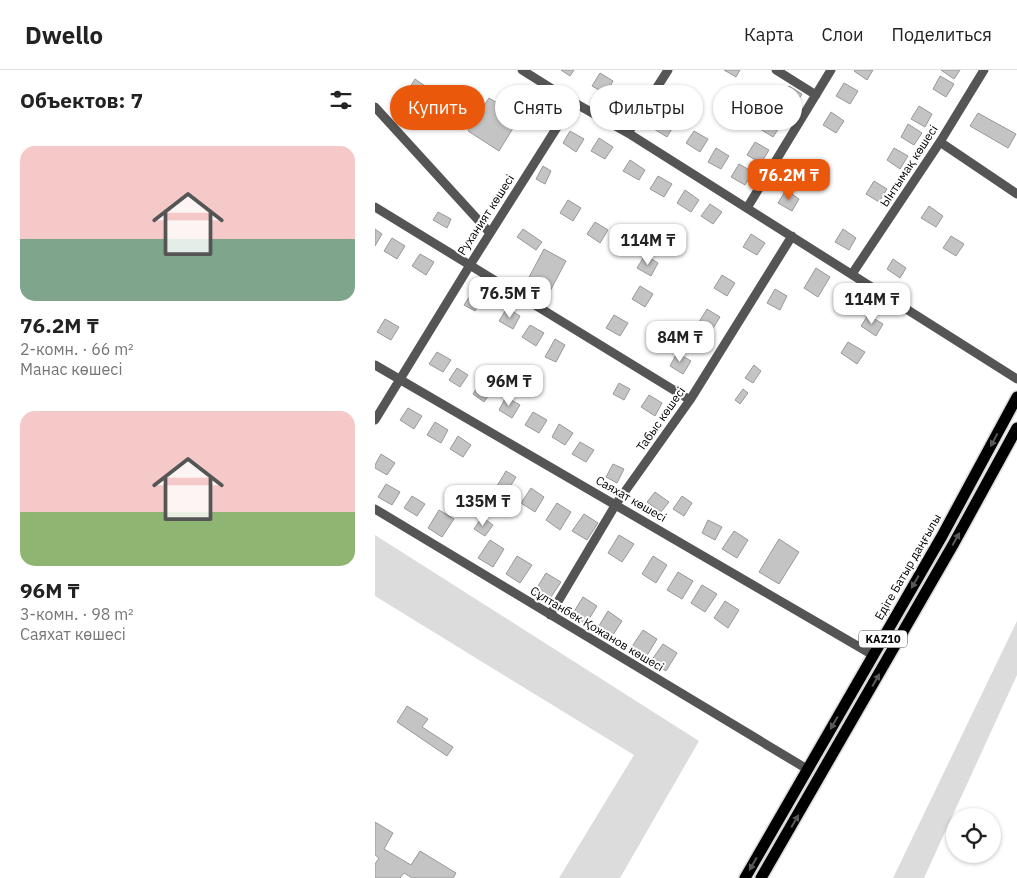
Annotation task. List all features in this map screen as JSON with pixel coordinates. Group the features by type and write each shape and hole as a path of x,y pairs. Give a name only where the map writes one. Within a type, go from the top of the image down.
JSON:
{"main road":[{"name":"Едіге Батыр даңғылы","path":"745,878 942,536 1017,397"},
{"name":"KAZ10","path":"761,878 954,543 1017,428"}],"street":[{"path":"522,70 546,85"},
{"path":"628,133 668,70"},
{"path":"776,70 816,94"},
{"path":"747,208 831,70"},
{"name":"Ынтымақ көшесі","path":"852,274 940,142 984,70"},
{"path":"580,106 628,133 1017,379"},
{"path":"375,107 490,233"},
{"name":"Руханият көшесі","path":"375,420 469,264 555,130"},
{"path":"940,142 1017,194"},
{"path":"375,207 690,400"},
{"name":"Табыс көшесі","path":"550,615 616,504 690,400 792,236"},
{"name":"Саяхат көшесі","path":"375,365 873,655"},
{"name":"Сұлтанбек Қожанов көшесі","path":"375,509 807,769"}],"shaded area":[{"path":"375,535 699,741 620,878 559,878 634,755 375,596"},
{"path":"1017,621 1017,675 956,808 946,808 946,830 924,878 893,878"}],"building":[{"path":"561,70 574,70 570,76"},
{"path":"724,70 740,70 736,77"},
{"path":"855,70 873,70 867,80"},
{"path":"941,70 960,70 954,79"},
{"path":"600,73 613,81 611,85 593,85"},
{"path":"940,76 954,84 946,97 933,89"},
{"path":"415,79 424,85 411,85"},
{"path":"844,83 858,91 850,104 836,96"},
{"path":"489,98 495,102 495,130 512,130 499,151 468,131 485,130 485,104"},
{"path":"919,106 932,114 925,127 911,119"},
{"path":"831,112 844,121 836,133 823,125"},
{"path":"978,113 1016,134 1008,148 970,126"},
{"path":"908,124 922,133 914,145 901,137"},
{"path":"656,130 671,130 667,137"},
{"path":"762,130 778,130 773,137"},
{"path":"570,131 584,139 576,152 563,143"},
{"path":"694,131 708,139 700,152 686,143"},
{"path":"599,138 613,147 605,159 591,151"},
{"path":"755,142 769,150 761,163 747,155"},
{"path":"716,148 729,156 721,169 708,162"},
{"path":"894,148 908,156 900,169 887,160"},
{"path":"630,160 645,170 639,180 623,171"},
{"path":"739,164 753,172 745,185 731,177"},
{"path":"543,166 551,171 545,184 536,179"},
{"path":"658,176 672,184 664,197 650,189"},
{"path":"874,181 887,189 879,202 866,194"},
{"path":"685,190 699,200 691,212 677,203"},
{"path":"786,190 799,199 792,211 778,203"},
{"path":"568,200 581,208 573,221 560,213"},
{"path":"710,204 722,212 713,224 701,216"},
{"path":"929,206 943,216 936,227 921,218"},
{"path":"438,212 451,219 447,228 433,220"},
{"path":"595,222 608,230 600,243 587,234"},
{"path":"375,229 382,234 375,246"},
{"path":"523,229 542,242 536,250 517,237"},
{"path":"624,229 638,238 630,250 617,242"},
{"path":"843,229 856,238 849,250 835,242"},
{"path":"751,234 765,243 757,255 743,247"},
{"path":"951,236 964,244 956,256 943,248"},
{"path":"392,238 405,246 397,259 384,251"},
{"path":"544,249 566,261 549,293 527,281"},
{"path":"420,254 434,262 426,275 412,266"},
{"path":"645,255 658,263 651,276 637,268"},
{"path":"893,259 906,268 900,278 887,269"},
{"path":"816,268 830,277 818,297 804,288"},
{"path":"722,275 735,283 727,296 714,288"},
{"path":"640,286 653,294 645,307 632,299"},
{"path":"775,289 787,296 780,310 767,303"},
{"path":"472,293 482,299 475,311 464,305"},
{"path":"507,308 520,316 513,329 499,321"},
{"path":"707,309 720,317 712,330 699,322"},
{"path":"614,315 628,323 620,336 606,328"},
{"path":"868,315 883,324 876,336 861,326"},
{"path":"385,319 399,327 391,340 377,332"},
{"path":"530,325 544,333 536,346 522,337"},
{"path":"555,339 565,345 556,362 545,357"},
{"path":"848,342 865,352 857,364 841,353"},
{"path":"437,352 451,360 443,372 429,364"},
{"path":"677,353 691,361 683,374 670,366"},
{"path":"754,365 761,371 753,383 745,378"},
{"path":"457,368 468,375 460,387 449,380"},
{"path":"480,383 492,390 484,402 473,394"},
{"path":"619,383 630,389 624,400 613,394"},
{"path":"743,389 748,393 740,404 735,400"},
{"path":"649,395 662,403 655,416 641,407"},
{"path":"506,397 520,405 512,418 499,410"},
{"path":"408,408 422,416 414,429 400,420"},
{"path":"533,412 547,420 539,433 525,425"},
{"path":"435,422 448,430 441,443 427,435"},
{"path":"559,424 573,433 565,445 552,437"},
{"path":"458,436 471,445 463,457 450,449"},
{"path":"580,442 594,450 586,462 572,454"},
{"path":"381,454 395,463 387,475 375,468"},
{"path":"613,464 624,469 617,483 606,477"},
{"path":"506,471 516,477 507,492 497,486"},
{"path":"386,484 400,492 392,505 378,497"},
{"path":"531,488 544,497 535,512 521,503"},
{"path":"655,492 669,502 661,512 647,502"},
{"path":"412,496 425,504 417,516 404,508"},
{"path":"682,496 692,503 684,516 673,509"},
{"path":"557,503 571,512 560,530 546,520"},
{"path":"439,510 454,519 442,537 428,528"},
{"path":"584,514 598,523 587,540 572,531"},
{"path":"482,517 493,525 485,536 474,529"},
{"path":"708,520 722,527 715,540 702,533"},
{"path":"734,531 748,540 737,558 722,549"},
{"path":"619,535 634,544 622,562 608,553"},
{"path":"779,539 799,552 779,584 759,572"},
{"path":"490,540 504,549 493,567 478,558"},
{"path":"517,556 532,565 520,583 506,574"},
{"path":"653,556 667,565 656,583 642,574"},
{"path":"678,572 693,581 682,599 667,590"},
{"path":"546,573 561,582 549,600 535,591"},
{"path":"702,585 717,594 705,612 691,603"},
{"path":"583,597 597,606 586,624 572,615"},
{"path":"725,601 739,610 728,628 714,618"},
{"path":"608,611 622,621 611,638 597,629"},
{"path":"643,630 657,639 646,657 631,648"},
{"path":"663,644 677,653 666,671 651,661"},
{"path":"407,706 428,719 422,727 453,747 447,756 397,722"},
{"path":"375,822 393,833 384,849 411,865 420,851 456,873 453,878 412,878 404,873 400,878 375,878 375,864 379,858 375,855"}]}
